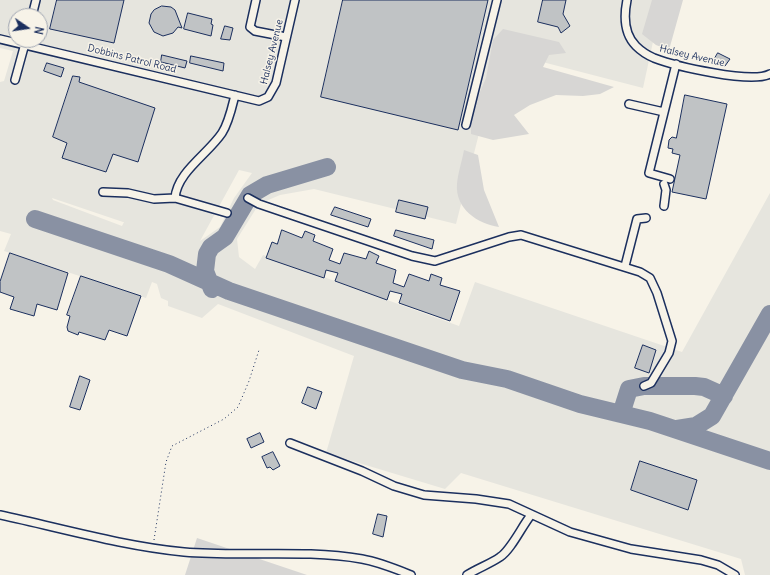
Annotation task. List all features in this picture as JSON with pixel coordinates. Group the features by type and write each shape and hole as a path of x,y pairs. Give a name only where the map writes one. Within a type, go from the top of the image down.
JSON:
{"street":[{"path":"256,0 250,27 255,31 286,37"},
{"name":"Halsey Avenue","path":"259,101 268,97 272,91 295,0"},
{"path":"466,125 497,0"},
{"name":"Halsey Avenue","path":"627,0 626,21 630,38 635,45 653,58 676,64 746,77 757,78 770,74"},
{"path":"15,80 24,48"},
{"name":"Dobbins Patrol Road","path":"48,48 259,101"},
{"path":"670,178 649,174 676,64"},
{"path":"175,198 176,191 183,178 222,132 236,95"},
{"path":"628,104 664,112"},
{"path":"664,184 666,190 664,206"},
{"path":"103,192 128,193 154,199 175,198 227,213"},
{"path":"248,198 259,204 331,229 412,256 435,261 509,237 521,235 625,266 650,278 657,293 672,340 669,353 651,383 644,386"},
{"path":"625,266 636,219 646,218"},
{"path":"290,443 362,470 394,486 424,495 498,502 565,530 600,541 631,549 702,560 718,565 735,575"},
{"path":"0,515 153,549 223,555 306,553 327,555 363,559 411,575"},
{"path":"467,575 501,557 510,548 517,534 531,515"}],"path":[{"path":"153,549 166,462 172,446 224,419 238,407 249,381 259,350"}],"shaded area":[{"path":"0,0 662,0 643,88 500,51 456,224 314,189 280,195 259,204 237,239 239,257 255,269 263,255 459,326 475,282 682,352 770,193 770,575 745,575 741,559 461,473 445,489 326,453 354,356 218,304 202,318 168,306 168,301 161,298 157,284 152,282 146,298 4,251 11,234 0,231 0,82 4,81 13,51 0,48","holes":["239,170 252,173 234,198 220,227 200,241","52,198 123,222 124,222 122,226 53,200"]},
{"path":"652,0 683,0 669,50 656,45 642,34"},
{"path":"503,29 559,42 566,53 549,55 543,67 614,87 600,94 583,96 556,95 530,105 514,115 529,134 493,140 471,134 471,113 486,78 493,40"},
{"path":"464,150 478,155 484,190 499,227 483,223 476,219 469,214 460,201 457,193 457,184"},
{"path":"197,538 307,575 185,575"}],"building":[{"path":"57,0 124,0 114,43 50,29"},
{"path":"343,0 488,0 458,130 321,97"},
{"path":"543,0 566,0 563,14 570,26 561,33 558,27 538,22"},
{"path":"162,6 171,7 175,10 182,28 178,27 173,33 163,36 154,32 149,23 151,14 154,10"},
{"path":"188,13 212,19 211,24 213,25 211,36 184,29"},
{"path":"225,26 233,28 230,40 221,39"},
{"path":"718,53 730,59 725,66 714,60"},
{"path":"162,55 187,61 185,68 161,62"},
{"path":"191,56 224,63 223,71 190,63"},
{"path":"47,63 64,68 61,77 44,71"},
{"path":"73,76 80,77 79,82 155,108 138,162 113,154 106,172 62,158 67,143 53,137"},
{"path":"685,95 727,104 706,199 672,192 680,155 672,153 673,149 668,148 669,140 672,137 676,138"},
{"path":"399,200 428,207 425,219 396,212"},
{"path":"335,207 371,219 368,227 331,215"},
{"path":"282,230 302,238 305,231 315,235 313,241 333,249 329,260 340,264 344,253 366,259 369,251 379,256 376,263 396,270 393,283 404,287 409,274 429,281 431,274 442,278 440,285 460,291 450,321 399,303 402,294 390,291 387,300 335,281 338,273 326,270 324,278 266,258 272,242 277,244"},
{"path":"396,230 434,240 432,249 394,236"},
{"path":"10,253 68,273 57,310 37,304 34,316 10,309 14,297 0,292 0,282"},
{"path":"81,276 141,296 127,336 109,330 105,340 79,332 78,335 68,331 67,327 70,316 67,315"},
{"path":"643,345 656,350 649,373 635,368"},
{"path":"80,376 90,380 80,410 70,407"},
{"path":"308,387 322,392 316,409 302,403"},
{"path":"260,433 264,442 251,448 247,439"},
{"path":"273,452 280,466 273,470 270,467 267,468 262,457"},
{"path":"640,461 697,480 688,510 631,490"},
{"path":"378,514 387,516 383,537 373,534"}],"taxiway":[{"path":"212,289 205,271 207,254 211,247 225,237 250,195 267,185 327,167"},
{"path":"35,219 169,264 229,291 462,370 507,379 580,404 650,421 770,461"},
{"path":"677,429 696,426 712,416 770,314"},
{"path":"621,414 629,389 644,386 704,387 724,396"}]}
